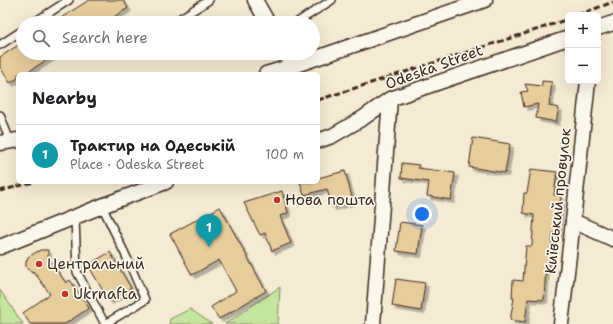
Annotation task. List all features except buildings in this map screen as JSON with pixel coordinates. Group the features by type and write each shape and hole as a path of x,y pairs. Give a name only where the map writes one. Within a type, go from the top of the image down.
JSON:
{"street":[{"path":"255,0 264,16"},
{"path":"320,57 485,0"},
{"path":"601,27 613,23"},
{"name":"Odeska Street","path":"320,140 332,136 356,122 390,99 565,39"},
{"path":"289,60 296,65"},
{"path":"273,72 311,60"},
{"name":"Київський провулок","path":"561,324 588,84"},
{"path":"373,324 390,99"},
{"path":"0,247 161,184"},
{"path":"573,221 613,239"}],"lane":[{"path":"42,16 60,2 69,0"},
{"path":"184,16 208,0"},
{"path":"307,16 332,0"},
{"path":"0,45 16,35"},
{"path":"0,115 9,142"},
{"path":"75,217 78,272 105,324 145,300 102,206"}],"green space":[{"path":"280,287 278,324 225,324"},
{"path":"0,290 23,324 0,324"},
{"path":"190,309 212,324 169,324 170,319"}],"railway":[{"path":"586,12 613,2"},
{"path":"320,99 565,20"},
{"path":"0,191 26,184"}],"place":[{"name":"Нова пошта","path":"277,200"},
{"name":"Трактир на Одеській","path":"209,247"},
{"name":"Центральний","path":"39,264"},
{"name":"Ukrnafta","path":"65,294"}]}
